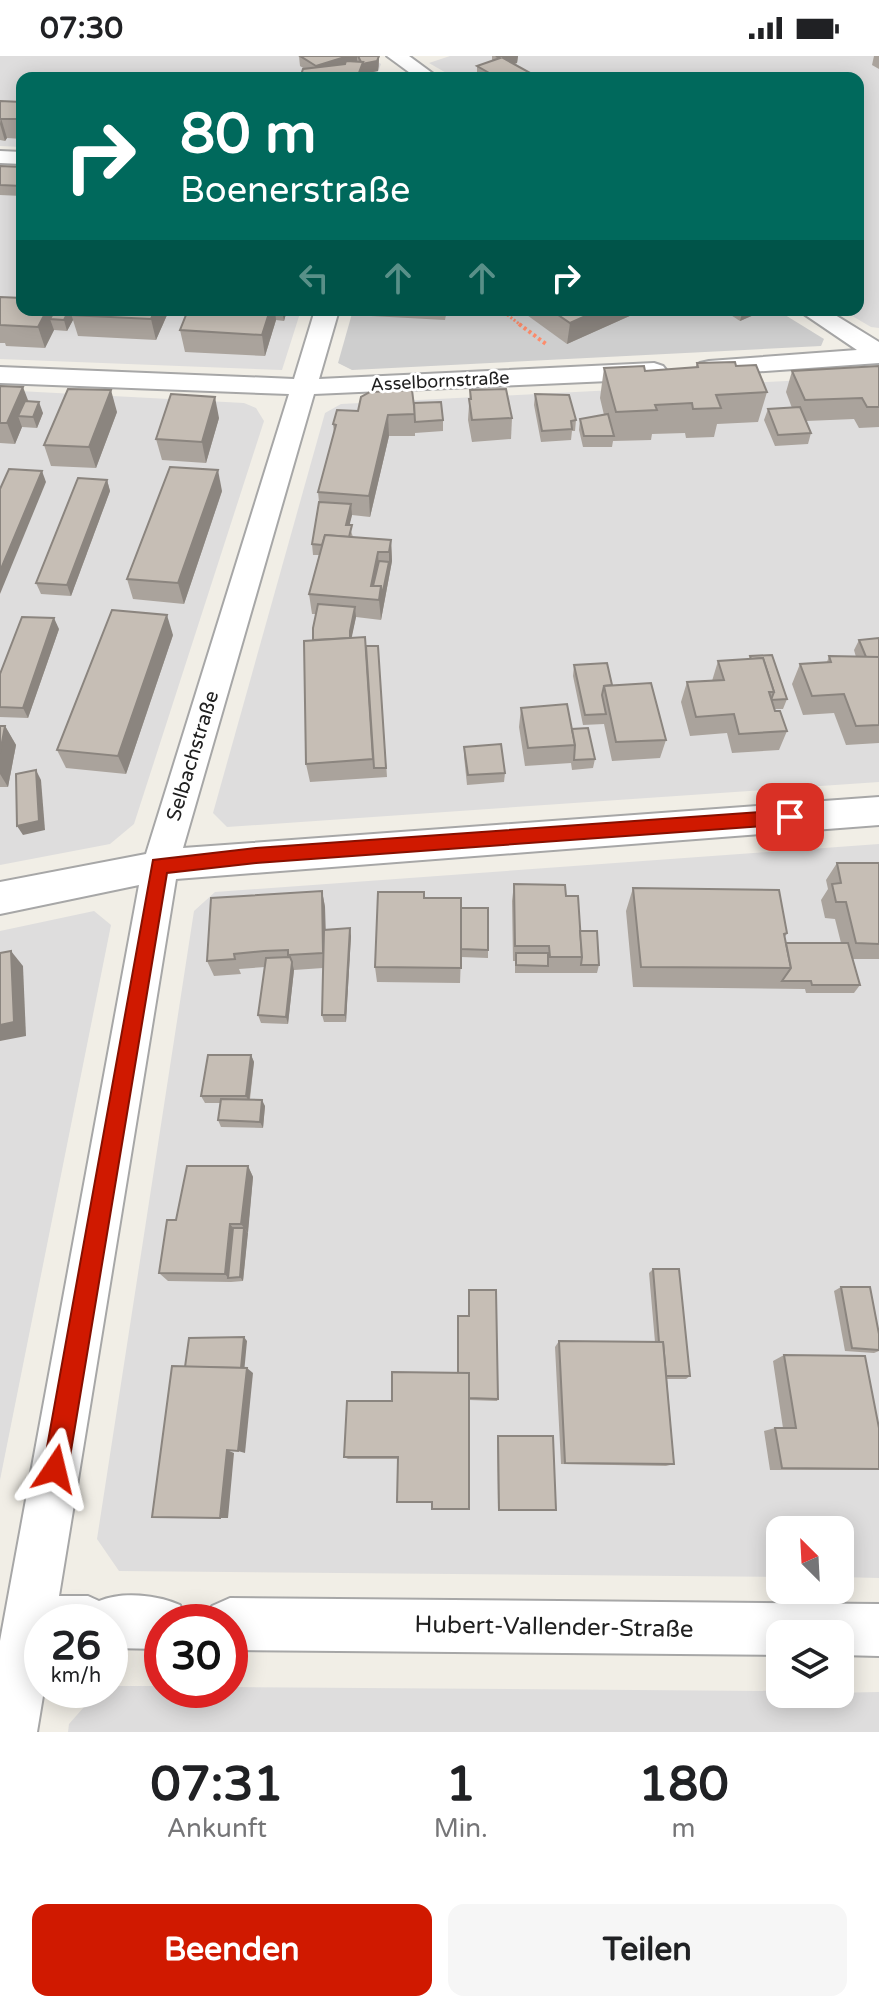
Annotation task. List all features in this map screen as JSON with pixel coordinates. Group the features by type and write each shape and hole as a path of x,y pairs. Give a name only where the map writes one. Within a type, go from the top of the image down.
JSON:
{"street":[{"path":"396,56 421,72"},
{"name":"Selbachstraße","path":"32,1604 160,866 325,316"},
{"path":"819,316 879,355"},
{"name":"Asselbornstraße","path":"0,375 304,387 843,361 879,355"},
{"path":"0,898 160,866 256,856 879,811"},
{"name":"Hubert-Vallender-Straße","path":"248,1624 879,1630"},
{"name":"Selbachstraße","path":"10,1732 24,1650"}],"shaded area":[{"path":"0,56 368,56 381,64 378,72 16,72 16,147 0,146"},
{"path":"450,56 879,56 879,328 852,316 864,316 864,72 445,72 429,63"},
{"path":"0,169 16,170 16,316 299,316 282,370 0,359"},
{"path":"351,316 787,316 824,339 821,346 352,370 338,363"},
{"path":"865,377 879,382 879,782 227,827 213,813 325,413 341,404"},
{"path":"0,390 244,403 256,408 264,421 134,824 110,844 0,865"},
{"path":"879,844 879,1578 854,1577 854,1516 766,1516 766,1577 119,1571 97,1539 194,911 215,892"},
{"path":"94,911 111,925 0,1480 0,931"},
{"path":"128,1686 144,1686 144,1708 248,1708 248,1687 766,1691 766,1708 854,1708 854,1693 879,1692 879,1732 68,1732 69,1724 83,1708 128,1708"}],"building":[{"path":"300,56 348,56 316,66"},
{"path":"358,56 379,56 377,61 362,64"},
{"path":"496,56 508,56 503,58 529,72 488,72 477,66 500,58"},
{"path":"346,61 363,62 359,72 302,72 303,69 345,64"},
{"path":"0,101 16,102 16,119 0,119"},
{"path":"0,166 16,167 16,186 0,185"},
{"path":"0,297 16,298 16,316 44,316 38,327 0,325"},
{"path":"52,316 66,316 64,320 50,319"},
{"path":"91,316 152,316 151,319"},
{"path":"186,316 268,316 262,335 180,330"},
{"path":"560,316 586,316 570,323"},
{"path":"735,362 736,366 756,365 767,392 716,395 721,408 693,409 692,403 655,405 657,410 616,412 604,368 644,366 645,371 698,367 697,363"},
{"path":"879,366 879,407 867,407 862,398 805,400 792,371"},
{"path":"0,386 23,387 7,423 0,423"},
{"path":"68,389 111,390 89,447 44,445"},
{"path":"506,389 512,418 472,420 470,390"},
{"path":"412,390 415,414 388,415 369,496 318,492 336,425 333,424 337,410 358,411 361,397 370,392"},
{"path":"171,394 215,397 202,442 156,439"},
{"path":"535,394 569,395 576,420 571,421 572,429 542,431"},
{"path":"25,401 39,402 33,417 18,416"},
{"path":"441,402 443,420 415,422 414,403"},
{"path":"800,407 811,433 778,435 768,409"},
{"path":"608,414 614,436 584,436 580,419"},
{"path":"170,467 218,470 178,583 127,579"},
{"path":"9,469 42,471 0,571 0,489"},
{"path":"78,478 107,480 67,585 36,583"},
{"path":"319,502 351,504 346,525 352,525 349,537 325,535 322,545 312,544"},
{"path":"325,535 391,540 389,552 378,552 371,586 381,586 379,600 309,594"},
{"path":"379,561 389,562 382,596 381,586 373,586"},
{"path":"318,604 355,607 350,638 313,640"},
{"path":"112,610 167,615 118,756 57,750"},
{"path":"22,617 54,618 23,708 0,707 0,674"},
{"path":"365,637 373,759 306,764 304,641"},
{"path":"879,638 879,657 866,657 859,640"},
{"path":"366,646 378,646 386,768 374,768"},
{"path":"772,655 787,699 771,700 774,692 763,658 751,659 750,656"},
{"path":"829,656 879,657 879,725 856,726 844,694 812,696 800,664 831,662"},
{"path":"763,658 774,692 769,692 775,711 780,711 787,731 739,734 734,714 696,717 687,682 724,680 718,661"},
{"path":"607,663 612,685 604,686 602,695 606,714 585,715 574,665"},
{"path":"651,683 666,740 616,742 604,686"},
{"path":"567,704 575,745 528,748 521,708"},
{"path":"0,726 5,726 0,753"},
{"path":"588,728 595,759 574,760 572,729"},
{"path":"501,744 505,773 468,775 464,747"},
{"path":"36,770 39,821 17,826 16,774"},
{"path":"837,863 879,863 879,944 856,943 846,902 836,902 832,884 841,883"},
{"path":"514,884 565,885 566,896 578,896 582,957 550,957 549,946 515,946"},
{"path":"633,888 779,890 791,968 641,967"},
{"path":"322,891 323,953 288,955 288,950 264,951 234,954 235,959 207,961 211,898"},
{"path":"378,892 424,892 424,898 461,898 461,968 375,967"},
{"path":"461,908 488,908 488,950 461,949"},
{"path":"350,928 345,1015 322,1015 324,930"},
{"path":"580,931 597,931 599,965 581,965"},
{"path":"786,943 848,943 860,985 812,985 811,981 782,981 791,968"},
{"path":"11,951 14,1022 0,1025 0,953"},
{"path":"516,953 548,953 548,966 516,965"},
{"path":"290,957 286,1017 258,1015 266,958"},
{"path":"208,1055 251,1055 246,1096 201,1096"},
{"path":"221,1099 262,1100 260,1122 218,1120"},
{"path":"187,1166 248,1166 241,1224 230,1224 225,1274 159,1273 167,1220 176,1220"},
{"path":"233,1228 244,1228 240,1277 228,1278"},
{"path":"653,1269 679,1269 690,1376 666,1376 663,1342 659,1342"},
{"path":"841,1287 870,1287 879,1350 852,1348"},
{"path":"469,1290 496,1290 498,1399 469,1398 469,1373 458,1373 458,1316 469,1316"},
{"path":"244,1337 241,1368 185,1367 189,1338"},
{"path":"559,1341 663,1342 674,1464 565,1463"},
{"path":"784,1355 865,1356 879,1428 879,1469 782,1468 775,1428 796,1428"},
{"path":"172,1366 247,1368 238,1451 227,1450 220,1518 152,1517"},
{"path":"392,1372 469,1373 469,1509 432,1509 432,1502 397,1502 398,1457 344,1457 347,1401 392,1401"},
{"path":"498,1436 553,1436 556,1510 499,1510"}],"route":[{"path":"55,1469 160,866 256,856 790,817"}]}
